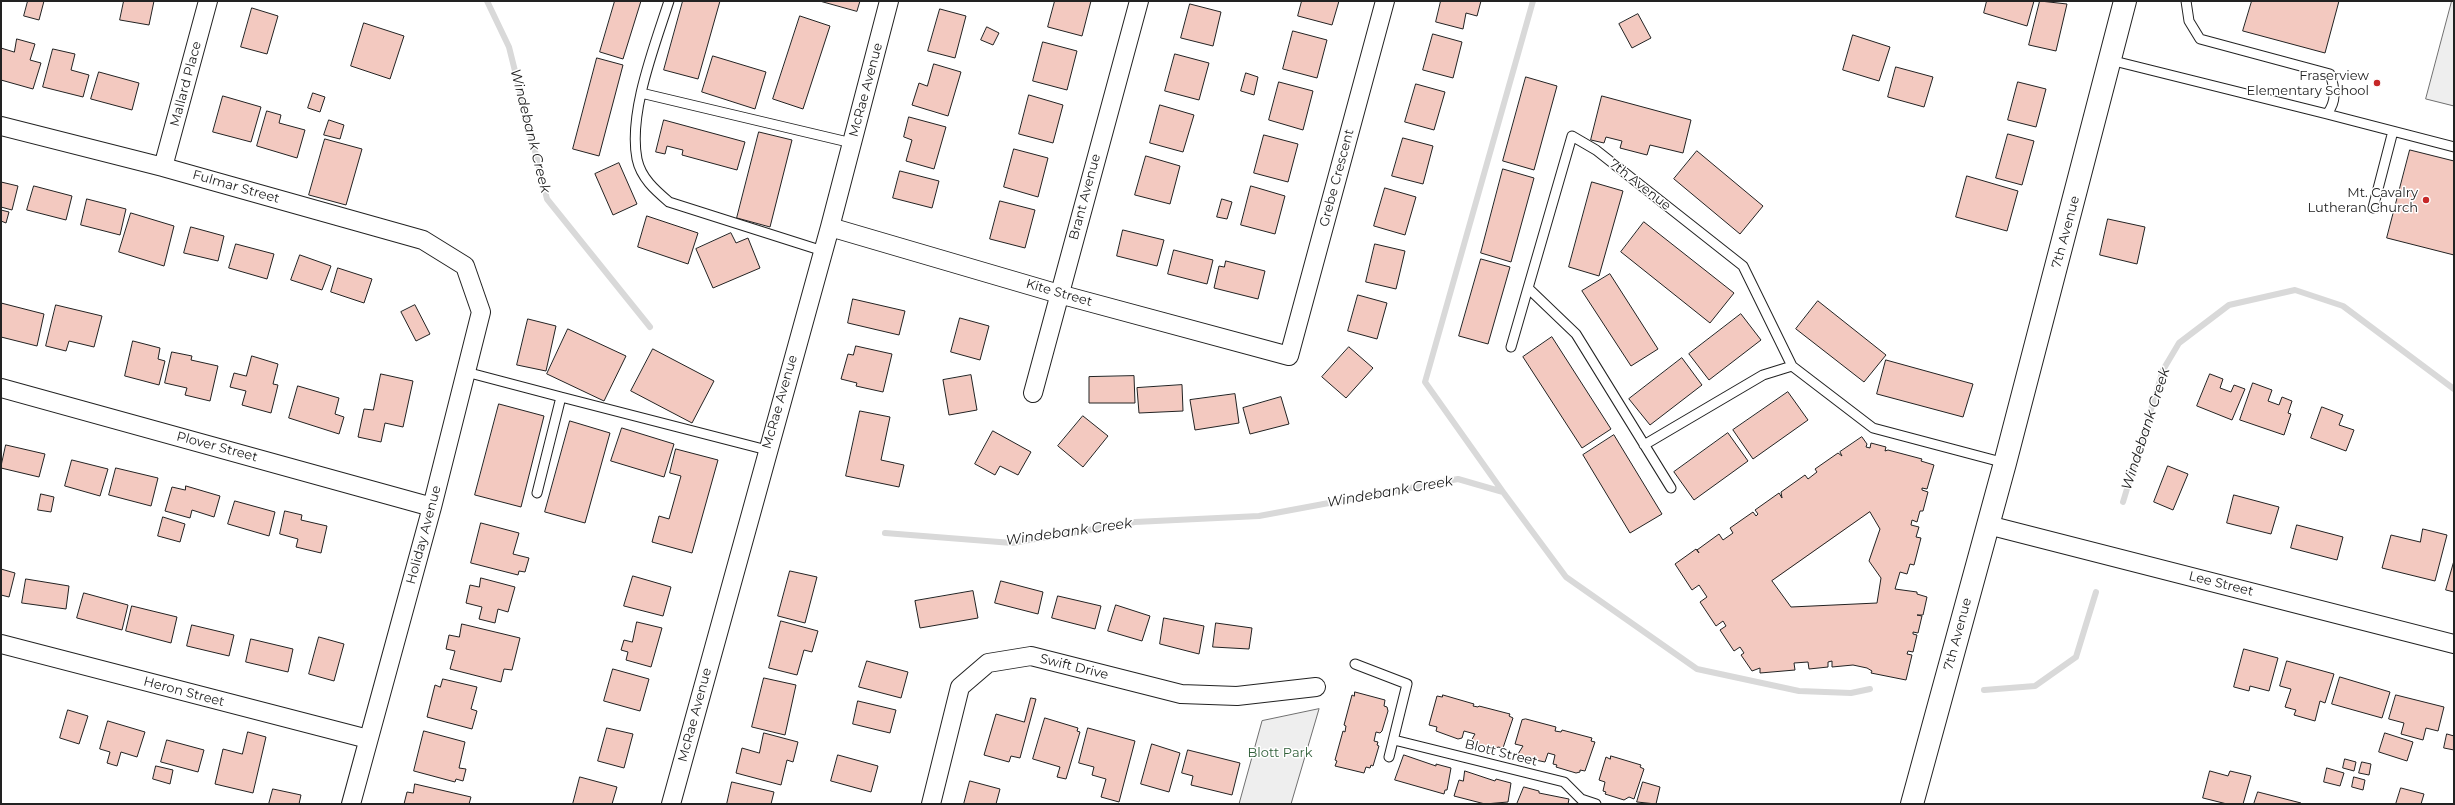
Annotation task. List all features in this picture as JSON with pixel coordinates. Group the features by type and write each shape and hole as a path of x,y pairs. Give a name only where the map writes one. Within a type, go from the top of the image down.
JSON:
{"street":[{"name":"Mallard Place","path":"163,167 208,1"},
{"name":"McRae Avenue","path":"671,804 767,450 830,227 890,1"},
{"name":"Brant Avenue","path":"1033,393 1058,294 1139,1"},
{"name":"Grebe Crescent","path":"1288,356 1385,1"},
{"name":"7th Avenue","path":"1912,804 2005,463 2125,1"},
{"name":"Fulmar Street","path":"1,126 163,167 423,240 465,266"},
{"name":"Kite Street","path":"830,227 1058,294 1288,356"},
{"name":"Holiday Avenue","path":"351,804 432,506 481,312 465,266"},
{"name":"Plover Street","path":"1,388 432,506"},
{"name":"Lee Street","path":"1988,525 2454,644"},
{"name":"Heron Street","path":"1,644 368,740"},
{"name":"Swift Drive","path":"931,804 960,687 988,663 1031,656 1181,694 1237,696 1316,687"}],"lane":[{"path":"669,1 641,93 636,121 637,159 649,185 669,202 823,252"},
{"path":"2186,1 2189,21 2200,39 2330,74 2335,91 2333,107 2327,114"},
{"path":"2110,60 2454,147"},
{"path":"641,93 852,144"},
{"path":"2373,208 2393,131"},
{"name":"7th Avenue","path":"1511,347 1572,136 1596,150 1743,266 1792,366 1873,428 2005,463"},
{"path":"1528,288 1576,334 1671,488"},
{"path":"1644,445 1763,375 1792,366"},
{"path":"466,372 767,450"},
{"path":"537,494 561,397"},
{"path":"1355,664 1407,684 1389,757"},
{"name":"Blott Street","path":"1394,740 1564,782 1581,800 1596,804"}],"green space":[{"path":"2452,1 2454,1 2454,106 2426,99"},
{"name":"Blott Park","path":"1319,709 1291,804 1239,804 1262,721"}],"building":[{"path":"28,1 44,1 39,20 24,16"},
{"path":"124,1 154,1 149,25 120,20"},
{"path":"615,1 641,1 623,59 600,52"},
{"path":"683,1 720,1 698,79 664,70"},
{"path":"820,1 860,1 857,11"},
{"path":"1055,1 1091,1 1082,36 1048,27"},
{"path":"1302,1 1339,1 1332,25 1298,16"},
{"path":"1441,1 1481,1 1477,16 1466,13 1463,29 1436,22"},
{"path":"1987,1 2034,1 2027,26 1984,13"},
{"path":"2040,1 2067,4 2056,51 2029,45"},
{"path":"2252,1 2339,1 2325,53 2243,31"},
{"path":"1190,4 1221,12 1213,46 1181,38"},
{"path":"252,8 278,16 267,54 241,47"},
{"path":"940,9 966,16 955,58 928,51"},
{"path":"1638,14 1651,38 1632,48 1619,24"},
{"path":"800,16 830,26 803,109 773,99"},
{"path":"364,23 404,36 390,79 351,66"},
{"path":"987,27 999,33 993,45 981,40"},
{"path":"1293,31 1327,40 1317,78 1283,69"},
{"path":"1433,34 1462,42 1453,78 1423,70"},
{"path":"1853,35 1890,47 1879,81 1843,70"},
{"path":"17,39 35,44 30,60 41,63 33,89 1,80 1,48 14,52"},
{"path":"1043,42 1077,51 1067,90 1033,81"},
{"path":"53,49 75,54 71,70 89,75 83,97 43,87"},
{"path":"1175,54 1209,63 1199,100 1165,91"},
{"path":"713,56 766,72 755,109 702,92"},
{"path":"597,58 623,65 599,156 573,149"},
{"path":"934,64 961,72 948,116 912,105 919,83 927,86"},
{"path":"1896,67 1933,77 1924,107 1888,97"},
{"path":"99,72 139,83 132,110 91,99"},
{"path":"1246,73 1258,77 1254,95 1241,91"},
{"path":"1526,77 1557,86 1534,170 1503,161"},
{"path":"1279,82 1313,91 1303,130 1269,120"},
{"path":"2018,82 2046,89 2036,127 2008,120"},
{"path":"1416,84 1445,92 1434,130 1405,122"},
{"path":"313,93 325,97 320,112 308,108"},
{"path":"1029,95 1063,105 1053,143 1019,134"},
{"path":"223,96 261,107 251,142 213,132"},
{"path":"1602,96 1691,120 1683,153 1650,145 1647,155 1620,148 1622,141 1606,137 1604,143 1591,140"},
{"path":"1160,105 1194,115 1183,152 1150,143"},
{"path":"267,111 281,115 279,123 305,130 297,158 257,146"},
{"path":"909,117 946,127 934,169 906,161 912,140 904,137"},
{"path":"329,120 344,125 340,139 324,135"},
{"path":"664,120 745,142 737,170 682,155 683,150 667,146 665,154 656,152"},
{"path":"759,132 792,140 770,227 737,218"},
{"path":"2008,134 2034,141 2022,185 1996,178"},
{"path":"1264,135 1298,144 1288,182 1254,173"},
{"path":"1403,138 1433,146 1423,184 1392,176"},
{"path":"325,139 362,149 346,205 309,195"},
{"path":"1014,149 1048,158 1038,197 1004,187"},
{"name":"Mt. Cavalry Lutheran Church","path":"2410,150 2454,161 2454,255 2387,238"},
{"path":"1697,151 1763,206 1740,234 1674,179"},
{"path":"1146,156 1180,166 1170,204 1135,195"},
{"path":"619,163 637,204 613,215 595,174"},
{"path":"1503,169 1534,178 1511,262 1481,253"},
{"path":"900,171 939,181 932,208 893,198"},
{"path":"1967,176 2018,191 2007,231 1956,217"},
{"path":"1,182 18,186 12,210 1,207"},
{"path":"1592,182 1623,191 1599,276 1569,267"},
{"path":"34,186 72,196 66,220 27,210"},
{"path":"1251,186 1285,196 1275,234 1241,225"},
{"path":"1385,188 1416,197 1405,235 1374,226"},
{"path":"87,199 126,209 120,235 81,225"},
{"path":"1222,199 1232,202 1227,219 1217,217"},
{"path":"1000,201 1035,210 1025,248 990,239"},
{"path":"1,210 9,212 6,223 1,221"},
{"path":"131,213 174,226 164,266 119,252"},
{"path":"647,216 698,233 688,264 638,247"},
{"path":"2108,219 2145,227 2137,264 2100,255"},
{"path":"1644,222 1734,293 1710,323 1621,252"},
{"path":"191,227 224,236 218,261 184,253"},
{"path":"1123,230 1164,240 1157,266 1117,256"},
{"path":"731,233 736,243 748,238 760,268 713,288 696,249"},
{"path":"236,244 274,254 267,279 229,268"},
{"path":"1375,244 1405,251 1396,289 1366,282"},
{"path":"1174,250 1213,260 1207,284 1168,274"},
{"path":"300,255 331,266 322,290 291,280"},
{"path":"1481,259 1510,267 1488,344 1459,336"},
{"path":"1226,261 1265,271 1258,299 1214,288 1219,266 1224,267"},
{"path":"338,268 372,279 364,303 331,292"},
{"path":"1610,274 1658,349 1631,366 1582,291"},
{"path":"1358,295 1387,303 1377,339 1348,331"},
{"path":"853,299 905,311 899,335 848,323"},
{"path":"1818,301 1886,355 1864,382 1796,329"},
{"path":"1,303 44,314 37,346 1,337"},
{"path":"56,305 102,316 94,347 69,341 66,351 46,346"},
{"path":"415,305 430,334 416,341 401,312"},
{"path":"1741,314 1761,340 1709,380 1689,354"},
{"path":"960,318 989,326 980,360 951,352"},
{"path":"528,319 556,326 546,371 517,365"},
{"path":"568,329 626,356 604,401 547,374"},
{"path":"1552,337 1611,429 1582,448 1523,357"},
{"path":"133,341 160,348 158,359 165,361 159,385 125,376"},
{"path":"856,346 892,354 883,392 856,386 857,383 841,379 848,354 853,355"},
{"path":"1349,347 1373,368 1346,398 1322,377"},
{"path":"653,349 714,381 692,423 631,391"},
{"path":"172,352 192,356 191,360 218,366 210,401 185,395 187,388 165,383"},
{"path":"252,356 278,364 273,384 278,385 271,413 242,405 246,391 230,387 234,373 246,376"},
{"path":"1682,358 1702,385 1650,425 1629,399"},
{"path":"1886,360 1973,384 1963,417 1877,394"},
{"path":"381,374 413,381 403,427 385,423 381,442 358,437 364,409 373,410"},
{"path":"2210,374 2223,379 2220,388 2231,392 2234,385 2245,389 2232,420 2197,406"},
{"path":"971,375 977,410 949,415 943,380"},
{"path":"1134,376 1135,403 1089,403 1089,377"},
{"path":"2253,383 2272,390 2268,401 2279,405 2282,397 2292,401 2288,413 2291,414 2284,435 2240,420"},
{"path":"1182,385 1183,411 1139,413 1137,388"},
{"path":"298,386 339,398 335,414 344,417 339,434 289,418"},
{"path":"1788,392 1808,420 1753,459 1733,430"},
{"path":"1235,394 1239,423 1195,430 1190,400"},
{"path":"1281,397 1289,424 1250,434 1243,408"},
{"path":"499,404 544,416 521,507 475,495"},
{"path":"2322,407 2343,415 2339,425 2354,430 2346,451 2311,438"},
{"path":"860,411 890,417 881,460 904,465 899,487 846,476"},
{"path":"1083,416 1108,436 1083,467 1058,446"},
{"path":"570,421 610,433 585,523 545,512"},
{"path":"622,428 674,444 664,477 611,461"},
{"path":"993,431 1031,452 1018,475 1000,466 995,475 975,464"},
{"path":"1728,433 1748,461 1694,500 1674,472"},
{"path":"1614,435 1662,514 1630,533 1583,455"},
{"path":"1862,437 1867,444 1866,447 1870,448 1871,443 1886,447 1885,451 1888,450 1922,459 1921,461 1934,465 1927,489 1922,488 1922,490 1928,492 1923,511 1920,511 1917,522 1912,520 1911,525 1919,527 1916,537 1921,538 1914,565 1910,564 1907,574 1900,572 1895,589 1917,592 1917,594 1927,597 1923,615 1917,615 1922,616 1918,633 1913,632 1913,634 1917,635 1913,652 1908,651 1907,654 1912,655 1906,680 1871,673 1872,671 1867,668 1853,665 1832,667 1832,661 1828,662 1828,667 1809,669 1808,662 1794,663 1795,670 1760,673 1760,668 1752,671 1741,655 1744,653 1740,647 1734,651 1720,630 1726,626 1723,621 1716,626 1700,602 1707,597 1699,585 1692,590 1675,564 1696,549 1699,553 1697,550 1719,534 1723,540 1733,533 1730,528 1753,512 1756,516 1758,514 1755,510 1779,493 1782,498 1781,492 1805,475 1808,479 1817,472 1815,469 1838,453 1842,456 1840,452","holes":["1870,512 1880,529 1869,561 1881,578 1877,603 1791,607 1772,581"]},
{"path":"6,445 45,454 39,477 1,468"},
{"path":"676,449 718,460 692,553 652,542 659,516 669,519 681,476 670,473"},
{"path":"72,460 108,469 100,496 65,486"},
{"path":"2168,466 2188,474 2173,510 2154,502"},
{"path":"116,468 158,478 151,506 109,495"},
{"path":"186,486 220,496 214,517 192,510 190,518 165,511 172,487 185,490"},
{"path":"41,494 54,497 51,512 38,510"},
{"path":"2234,495 2279,507 2271,534 2227,523"},
{"path":"235,501 275,512 269,536 228,524"},
{"path":"285,511 302,515 301,520 327,526 321,553 296,547 298,539 280,534"},
{"path":"163,517 185,524 180,542 158,536"},
{"path":"481,523 519,533 513,554 529,558 525,572 519,571 518,575 471,563"},
{"path":"2297,525 2343,537 2337,560 2291,548"},
{"path":"2423,529 2447,535 2435,581 2382,568 2391,535 2420,542"},
{"path":"2454,561 2454,592 2446,590"},
{"path":"1,569 15,573 9,597 1,595"},
{"path":"790,571 817,577 805,623 778,616"},
{"path":"633,576 671,587 663,616 624,606"},
{"path":"481,578 515,587 508,612 498,609 495,623 479,619 482,607 466,603 470,585 479,587"},
{"path":"26,579 69,586 66,609 22,603"},
{"path":"1001,581 1043,592 1038,614 995,603"},
{"path":"973,591 978,618 920,628 915,601"},
{"path":"84,593 128,605 122,630 77,618"},
{"path":"1058,596 1101,606 1095,629 1052,618"},
{"path":"1116,605 1150,616 1142,641 1108,631"},
{"path":"132,606 177,617 171,643 126,631"},
{"path":"1164,618 1204,626 1199,654 1160,644"},
{"path":"781,621 818,631 812,652 804,650 797,675 769,668"},
{"path":"637,622 662,628 651,667 626,660 628,652 621,650 624,640 632,642"},
{"path":"1216,623 1252,628 1249,649 1213,647"},
{"path":"462,624 520,638 512,670 504,669 501,682 450,669 455,651 446,649 449,635 459,637"},
{"path":"192,625 234,635 229,656 187,646"},
{"path":"319,637 344,644 334,681 309,674"},
{"path":"251,639 293,649 288,672 246,662"},
{"path":"2244,649 2278,658 2269,691 2250,686 2249,691 2234,687"},
{"path":"867,661 908,672 901,698 859,687"},
{"path":"2287,661 2334,674 2325,703 2320,701 2315,721 2294,715 2296,710 2285,707 2291,689 2280,686"},
{"path":"613,669 649,679 640,711 604,701"},
{"path":"2340,677 2390,692 2382,718 2332,704"},
{"path":"764,678 796,685 785,735 752,727"},
{"path":"443,679 477,687 471,709 477,711 472,729 427,717 435,685 440,687"},
{"path":"1355,692 1385,700 1384,706 1387,707 1388,711 1382,731 1380,733 1376,732 1374,741 1378,742 1377,745 1379,746 1373,766 1371,765 1370,768 1366,767 1364,773 1335,766 1337,761 1335,760 1343,731 1345,732 1346,726 1344,725 1352,695 1354,696"},
{"path":"1443,695 1474,704 1473,706 1479,706 1510,714 1509,716 1513,718 1503,748 1498,747 1493,750 1474,744 1475,742 1471,741 1475,734 1464,731 1462,738 1458,739 1436,731 1437,727 1429,725 1437,696 1442,697"},
{"path":"2396,695 2444,707 2438,731 2426,728 2423,740 2401,734 2404,723 2389,719"},
{"path":"1031,698 1036,699 1020,758 1011,756 1009,762 984,755 996,714 1024,722"},
{"path":"858,701 896,710 890,733 853,724"},
{"path":"68,710 88,716 79,744 60,738"},
{"path":"1045,718 1078,728 1077,731 1080,732 1066,779 1057,777 1060,767 1033,759"},
{"path":"1526,719 1556,727 1555,731 1561,732 1562,730 1592,738 1591,741 1595,742 1585,771 1580,770 1580,772 1576,773 1556,767 1557,765 1553,764 1555,755 1548,753 1545,762 1521,757 1521,755 1518,754 1523,746 1515,744 1522,720"},
{"path":"108,721 145,732 137,757 121,752 117,766 107,763 110,752 100,749"},
{"path":"607,728 633,734 624,768 598,761"},
{"path":"1088,728 1135,741 1119,802 1101,797 1106,779 1092,775 1094,767 1079,763"},
{"path":"424,731 465,742 459,768 466,769 463,781 456,779 455,782 414,771"},
{"path":"248,732 266,737 253,793 215,784 223,749 242,754"},
{"path":"764,733 798,742 793,762 787,760 781,785 736,773 742,748 759,753"},
{"path":"2385,733 2413,742 2407,761 2379,752"},
{"path":"2447,734 2454,736 2454,750 2444,748"},
{"path":"167,740 204,750 198,772 161,762"},
{"path":"1152,744 1180,753 1169,792 1141,784"},
{"path":"1188,750 1240,763 1232,795 1191,785 1193,776 1182,773"},
{"path":"838,755 878,766 871,792 831,781"},
{"path":"1404,755 1436,766 1436,764 1451,768 1447,790 1445,790 1444,794 1395,780"},
{"path":"1611,756 1641,765 1640,767 1644,769 1634,799 1629,797 1624,800 1605,794 1606,792 1603,791 1605,782 1599,780 1606,757 1610,759"},
{"path":"2345,759 2356,762 2354,771 2343,768"},
{"path":"2362,762 2371,764 2369,775 2359,773"},
{"path":"156,766 173,770 170,784 153,779"},
{"path":"2327,768 2344,773 2340,786 2324,782"},
{"path":"1465,771 1495,781 1496,779 1511,783 1508,802 1485,804 1454,796 1459,780 1463,781"},
{"path":"2210,771 2228,776 2230,771 2251,776 2243,804 2227,804 2203,798"},
{"path":"580,777 617,787 612,804 573,804"},
{"path":"2354,777 2365,780 2363,790 2352,787"},
{"path":"970,781 1000,789 996,804 964,804"},
{"path":"732,782 774,792 771,804 727,804"},
{"path":"1643,782 1660,787 1656,804 1637,802"},
{"path":"415,784 471,797 469,804 404,804 407,792 413,793"},
{"path":"1524,787 1539,791 1539,793 1569,799 1568,804 1517,804"},
{"path":"2401,788 2424,794 2421,804 2396,804"},
{"path":"273,789 301,795 299,804 269,804"},
{"path":"2258,792 2301,803 2301,804 2254,804"}],"waterway":[{"name":"Windebank Creek","path":"487,1 509,47 547,199 650,327"},
{"path":"1503,492 1425,382 1533,1"},
{"name":"Windebank Creek","path":"2123,502 2163,370 2179,343 2229,305 2295,290 2343,306 2454,389"},
{"name":"Windebank Creek","path":"885,533 1012,543 1135,522 1259,516 1458,479 1503,492 1566,577 1697,669 1799,691 1851,693 1870,689"},
{"name":"Windebank Creek","path":"1984,690 2035,686 2076,657 2096,592"}],"place":[{"name":"Fraserview Elementary School","path":"2377,83"},
{"name":"Mt. Cavalry Lutheran Church","path":"2426,200"}]}
